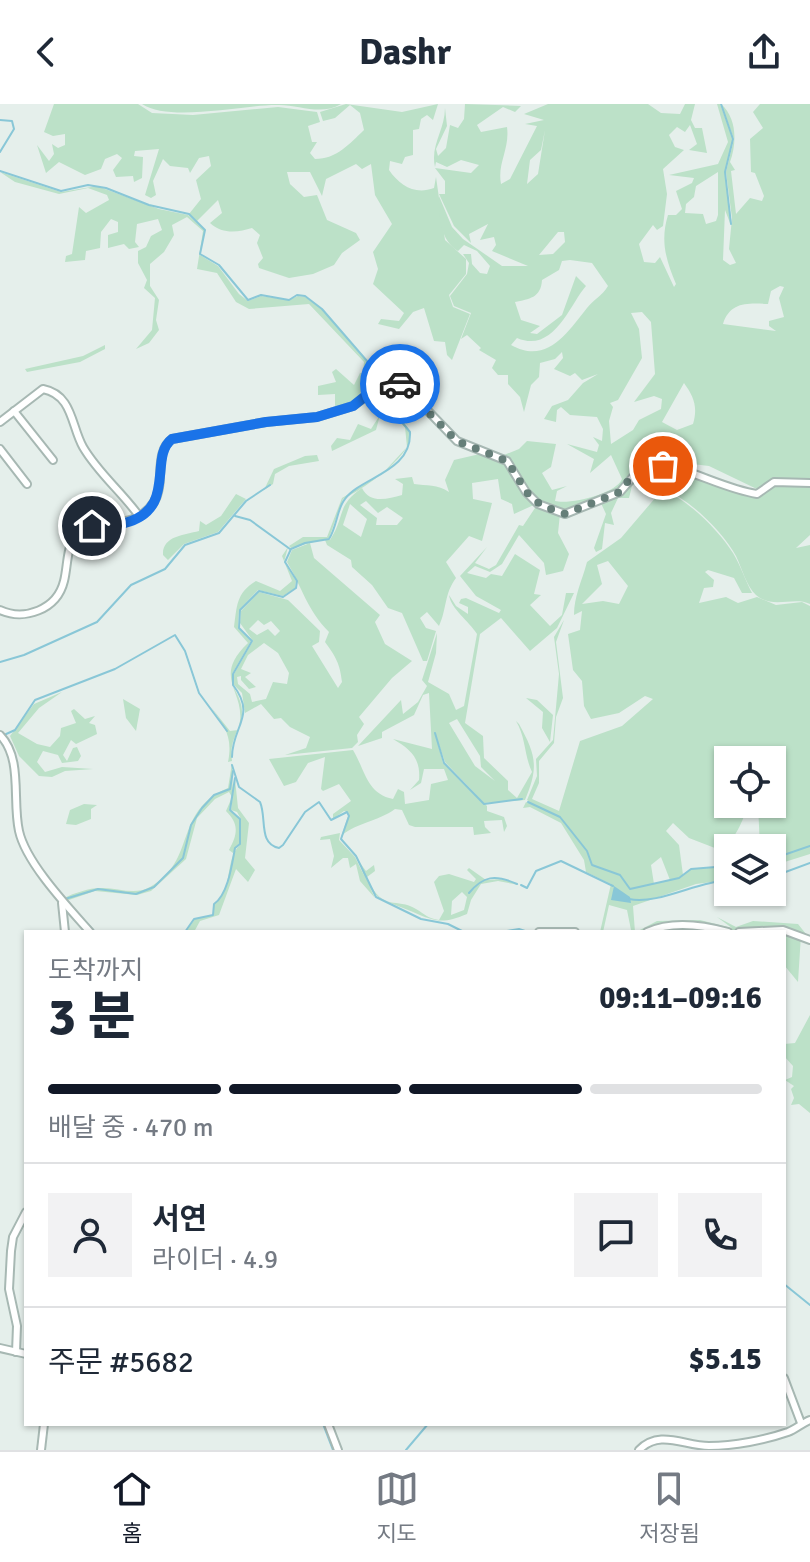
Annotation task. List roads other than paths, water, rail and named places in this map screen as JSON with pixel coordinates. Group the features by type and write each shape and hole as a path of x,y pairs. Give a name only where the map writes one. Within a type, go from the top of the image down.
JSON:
{"street":[{"path":"0,610 23,616 44,607 64,584 70,548 77,534 86,527 122,524 139,516 154,502 160,489 163,448 172,439 266,422 317,417 353,406 388,380 402,384 457,441 507,461 526,492 538,504 565,514 620,492 645,463 699,474 729,488 757,494 774,482 810,483"},
{"path":"0,422 43,389 59,396 72,413 71,427 83,448 139,516"},
{"path":"14,411 53,460"},
{"path":"0,449 27,484"},
{"path":"0,735 12,755 23,842 57,893 88,930"},
{"path":"57,893 65,930"},
{"path":"653,930 705,925 721,930"},
{"path":"786,931 810,940"},
{"path":"16,1352 17,1326 9,1289 11,1251 13,1237 24,1216"},
{"path":"0,1348 24,1354"},
{"path":"786,1383 801,1423"},
{"path":"639,1450 648,1443 666,1439 703,1446 742,1443 789,1432 810,1420"},
{"path":"41,1450 44,1426"},
{"path":"329,1426 338,1450"}],"water":[{"path":"614,886 630,897 631,903 611,900"}],"waterway":[{"path":"721,104 733,139 725,172 731,224"},
{"path":"0,120 12,121 14,129 0,152"},
{"path":"0,171 61,191 88,185 106,188 149,205 189,214 205,230 200,254 219,265 248,300 261,295 289,300 297,295 305,296 322,309 367,361 387,377"},
{"path":"232,757 243,713 240,696 233,685 233,674 252,641 239,628 240,610 259,591 283,597 296,588 297,581 285,562 291,549 329,539 340,507 352,491 395,465 403,456 410,432 393,411 388,384"},
{"path":"0,662 24,655 97,622 131,585 165,569 185,545 219,533 246,501 270,485"},
{"path":"235,516 250,520 290,549"},
{"path":"4,735 15,730 35,700 115,669 175,635 185,651 199,693 227,731"},
{"path":"435,733 444,763 484,804 522,799"},
{"path":"232,765 239,787 260,802 266,836 272,846 279,848 283,845 305,812 319,802 331,820 347,812 349,816 341,839 356,856 376,897 421,919 448,924 460,930"},
{"path":"65,899 98,889 136,894 154,887 183,858 191,825 202,808 214,795 230,789 233,771"},
{"path":"186,930 194,919 213,915 214,904 223,894 229,879 235,848 240,844 240,819 230,810 235,778"},
{"path":"528,802 560,817 587,851 592,865 620,875 630,889 679,878 691,869 714,867"},
{"path":"786,854 810,846"},
{"path":"521,885 527,888 536,871 561,861 613,886"},
{"path":"786,872 810,863"},
{"path":"469,893 490,878 517,884"},
{"path":"629,899 652,899 714,882"},
{"path":"82,918 93,930"},
{"path":"513,930 522,930"},
{"path":"786,1286 810,1305"},
{"path":"324,1426 333,1450"},
{"path":"406,1450 426,1426"}]}
